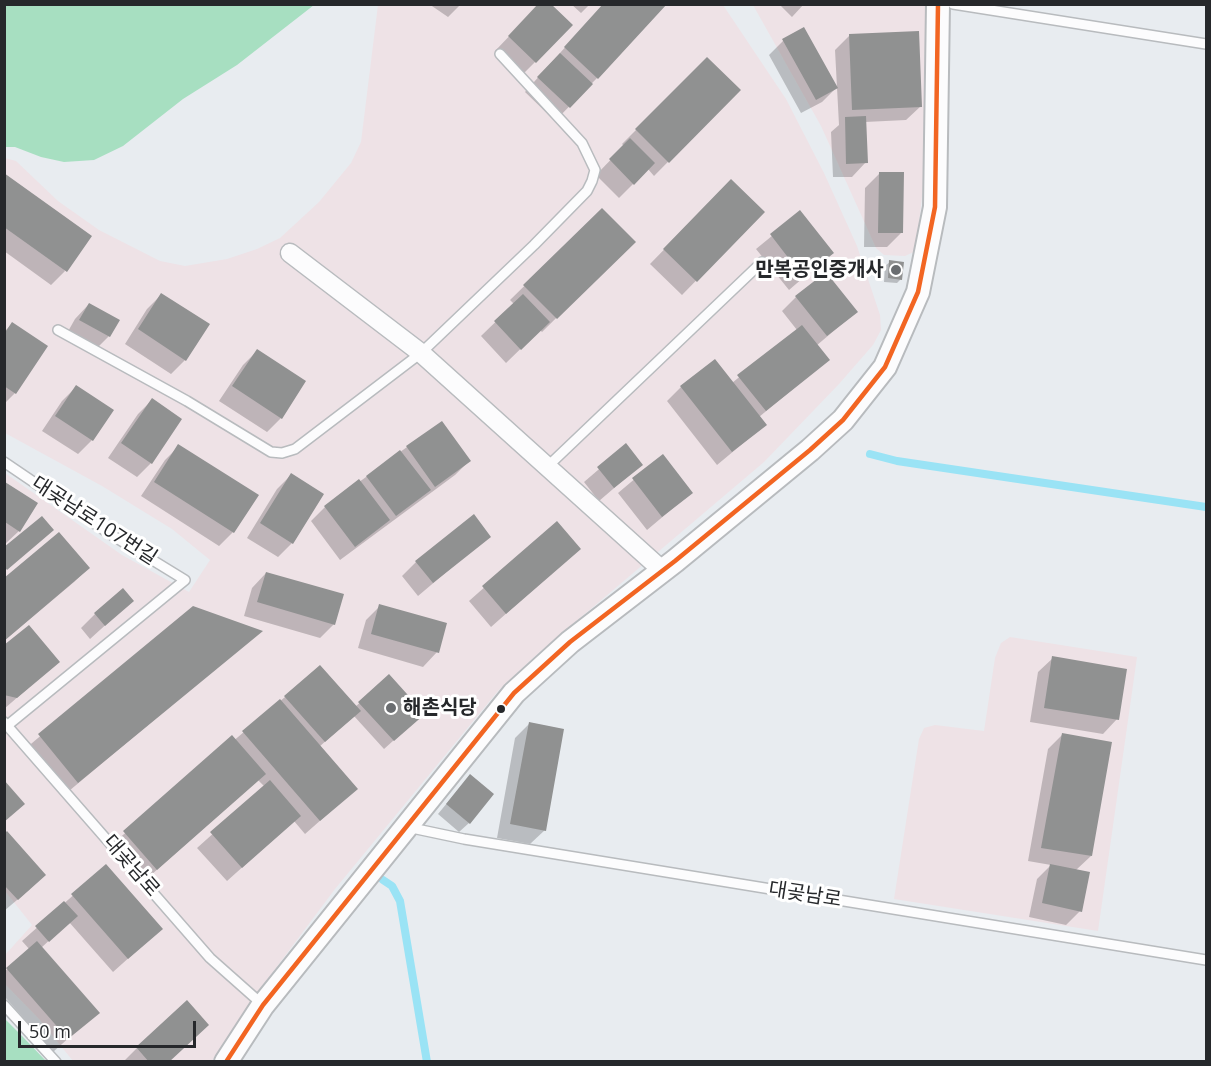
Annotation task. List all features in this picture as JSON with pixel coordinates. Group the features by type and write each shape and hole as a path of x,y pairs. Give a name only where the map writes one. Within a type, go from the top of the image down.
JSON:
{"street":[{"path":"226,1062 263,1005 514,693 570,642 777,479 843,420 885,367 902,334 918,292 935,207 938,4"},
{"path":"290,253 421,353 663,571"}],"lane":[{"path":"953,4 1206,44"},
{"path":"58,330 187,401 271,452 282,453 295,449 421,353 587,191 595,170 582,143 500,54"},
{"path":"547,467 762,262"},
{"name":"대곶남로107번길","path":"4,462 110,534 185,580 6,723"},
{"name":"대곶남로","path":"6,723 210,958 263,1005"},
{"name":"대곶남로","path":"404,827 464,839 1206,960"},
{"path":"4,1005 56,1062"}],"shaded area":[{"path":"378,5 723,5 786,99 824,173 857,246 880,315 881,330 873,345 839,384 764,462 533,658 498,691 335,889 261,988 212,1061 73,1061 39,1019 5,984 5,955 32,925 5,891 5,473 122,555 189,592 210,560 172,529 102,486 5,433 5,158 16,161 58,201 99,230 160,261 185,266 227,259 257,249 280,238 319,202 351,163 361,142"},
{"path":"753,5 926,5 925,169 916,251 905,256 884,255 876,248 821,126"},
{"path":"1010,637 1137,657 1098,931 894,899 919,739 924,728 935,725 984,731 995,658 1001,643"}],"green space":[{"path":"5,4 314,5 237,65 183,99 123,146 94,160 64,162 41,157 15,147 5,147"},
{"path":"5,1019 22,1036 46,1061 5,1061"}],"building":[{"path":"538,4 551,4 573,25 536,63 508,36"},
{"path":"603,4 667,4 598,79 564,47"},
{"path":"804,27 838,88 816,100 782,39"},
{"path":"919,31 922,107 852,110 849,34"},
{"path":"560,53 593,84 570,108 537,77"},
{"path":"707,57 741,90 669,163 635,129"},
{"path":"866,116 868,163 846,164 845,117"},
{"path":"630,138 655,163 634,185 609,159"},
{"path":"879,172 904,172 903,233 878,233"},
{"path":"4,173 92,236 67,272 4,227"},
{"path":"731,179 765,212 697,282 663,249"},
{"path":"602,208 636,242 557,319 523,285"},
{"path":"800,210 834,253 803,277 770,234"},
{"name":"만복공인중개사","path":"889,260 904,262 902,280 888,278"},
{"path":"826,272 858,312 827,336 795,296"},
{"path":"161,293 210,324 186,361 138,329"},
{"path":"523,294 550,322 521,350 494,321"},
{"path":"89,303 120,320 110,337 79,320"},
{"path":"12,322 48,346 16,394 4,386 4,334"},
{"path":"802,325 830,360 766,411 737,375"},
{"path":"257,349 306,381 282,419 232,386"},
{"path":"715,359 767,425 732,452 680,386"},
{"path":"76,385 114,410 93,441 55,416"},
{"path":"152,398 182,419 152,464 121,443"},
{"path":"442,421 471,461 435,487 406,446"},
{"path":"626,443 643,465 614,488 597,467"},
{"path":"178,444 259,495 234,533 154,482"},
{"path":"400,450 431,490 396,516 366,476"},
{"path":"663,454 693,493 662,517 632,478"},
{"path":"291,473 324,494 293,544 260,523"},
{"path":"359,479 390,520 355,547 324,506"},
{"path":"5,482 38,503 20,532 5,522"},
{"path":"474,514 491,537 433,583 415,561"},
{"path":"42,516 54,530 7,570 4,566 4,547"},
{"path":"557,521 581,549 506,614 482,586"},
{"path":"59,532 90,568 4,641 4,578"},
{"path":"266,572 344,594 335,625 257,602"},
{"path":"123,588 134,601 105,626 94,613"},
{"path":"379,604 447,623 439,653 371,634"},
{"path":"193,606 263,631 78,783 38,734"},
{"path":"29,625 60,662 17,698 4,695 4,645"},
{"path":"1052,656 1127,669 1119,720 1044,708"},
{"path":"320,665 361,711 325,742 284,696"},
{"name":"해촌식당","path":"389,674 425,714 394,741 358,702"},
{"path":"280,699 358,789 320,821 242,731"},
{"path":"529,722 564,729 546,831 510,824"},
{"path":"1062,733 1112,742 1092,856 1041,848"},
{"path":"232,735 266,774 157,870 123,831"},
{"path":"470,774 494,794 470,824 446,804"},
{"path":"4,780 25,804 4,822"},
{"path":"270,780 301,816 242,868 210,832"},
{"path":"7,831 46,875 18,900 4,885 4,834"},
{"path":"106,864 163,929 128,959 71,894"},
{"path":"1050,864 1090,872 1082,912 1042,903"},
{"path":"64,901 78,916 49,942 35,926"},
{"path":"37,941 100,1013 68,1039 6,968"},
{"path":"187,1000 209,1025 169,1062 149,1062 136,1047"}],"waterway":[{"path":"870,454 897,461 1206,507"},
{"path":"383,880 392,886 400,901 427,1062"}],"transit line":[{"path":"226,1062 263,1005 514,693 570,642 675,561 810,450 843,420 885,367 918,292 935,207 938,4"}],"place":[{"name":"만복공인중개사","path":"896,270"},
{"name":"해촌식당","path":"391,708"}]}
